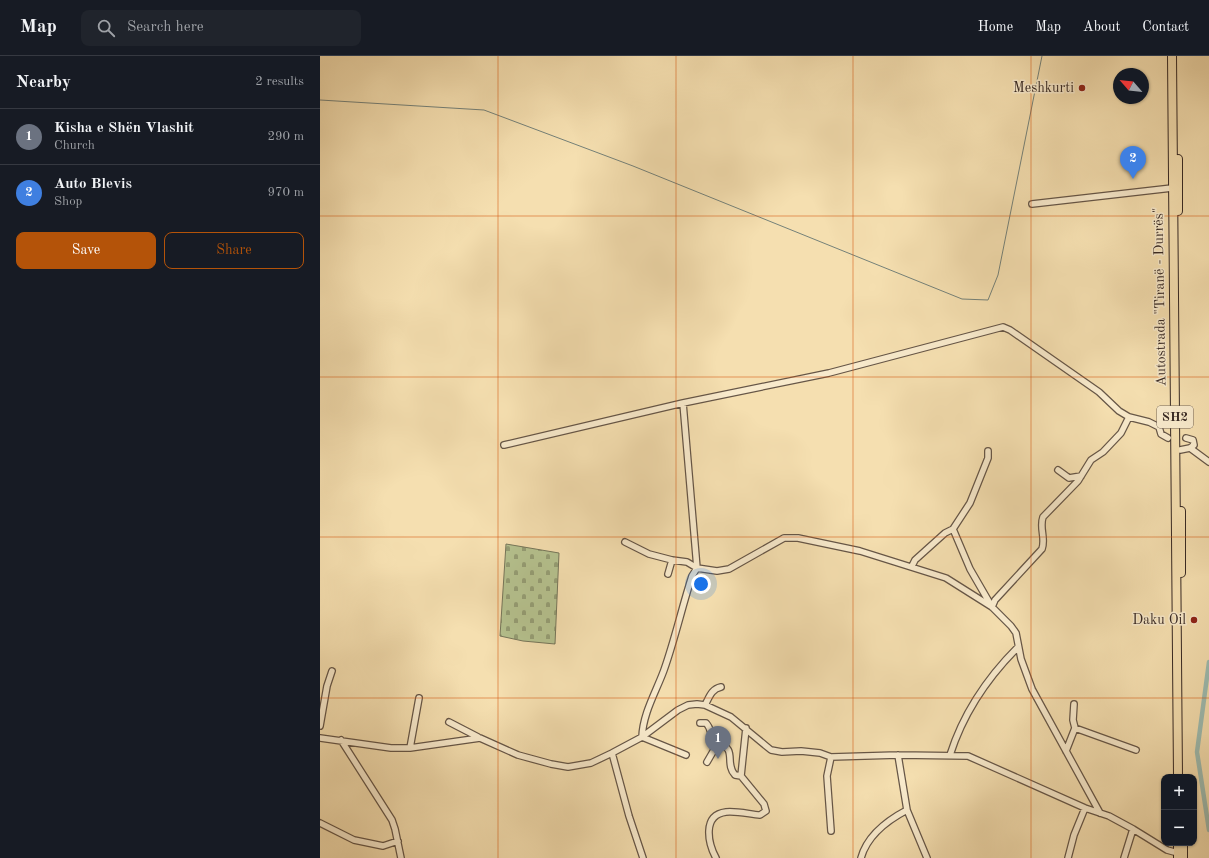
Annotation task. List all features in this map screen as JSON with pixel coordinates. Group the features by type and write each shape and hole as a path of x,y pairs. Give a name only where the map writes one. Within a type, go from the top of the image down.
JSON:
{"highway":[{"name":"Autostrada \"Tiranë - Durrës\"","path":"1172,56 1178,774"},
{"name":"Autostrada \"Tiranë - Durrës\"","path":"1177,56 1183,774"},
{"path":"1178,846 1179,856"},
{"path":"1179,856 1182,846"}],"street":[{"path":"1032,204 1172,188"},
{"path":"504,445 683,403 829,373 996,328 1010,330 1099,392 1129,417 1149,422 1159,427 1161,434 1168,438"},
{"path":"642,737 642,727 647,710 663,672 692,576 697,568 683,403"},
{"path":"1159,427 1165,420 1175,416"},
{"path":"992,607 995,600 1042,548 1044,542 1040,524 1043,517 1078,481 1091,460 1103,452 1121,433 1129,417"},
{"path":"1180,450 1190,448 1194,442 1191,439 1186,438"},
{"path":"1190,448 1209,462"},
{"path":"912,566 915,560 930,546 945,533 953,529 970,503 988,458 988,451"},
{"path":"1058,470 1069,478 1081,476"},
{"path":"953,529 970,569 992,607"},
{"path":"625,542 649,554 687,562 697,568 716,571 729,569 777,542 791,538 860,551 912,566 946,578 992,607 1016,633 1018,647 1032,690 1100,813"},
{"path":"668,574 672,560"},
{"path":"950,755 957,732 967,714 1004,661 1018,647"},
{"path":"320,726 327,686 332,671"},
{"path":"705,705 710,694 716,688 721,687"},
{"path":"410,748 419,698"},
{"path":"1066,751 1075,728 1073,720 1074,704"},
{"path":"449,722 518,755 568,767 590,763 612,753 642,737 678,710 688,705 705,705 731,717 766,746 776,752 801,751 820,753 831,757 898,755 968,756 1084,808 1100,813 1133,829 1179,856"},
{"path":"700,723 706,723 711,728 712,736 718,743 729,749 731,771 735,775 741,776 764,804 766,811 760,815 726,812 718,814 713,819 708,831 710,843 716,858"},
{"path":"741,776 746,728"},
{"path":"1075,728 1136,750"},
{"path":"642,737 686,755"},
{"path":"320,738 391,748 410,748 480,738"},
{"path":"341,740 392,820 401,858"},
{"path":"707,762 718,743"},
{"path":"612,753 628,816 643,858"},
{"path":"898,755 907,810 927,858"},
{"path":"831,757 827,776 831,831"},
{"path":"1068,858 1074,835 1084,808"},
{"path":"861,858 864,849 882,826 892,818 907,810"},
{"path":"320,823 354,840 383,846 398,841"},
{"path":"1124,858 1133,829"}],"green space":[{"path":"506,544 559,553 555,644 523,641 500,636"}],"waterway":[{"path":"320,100 484,110 633,166 962,299 988,300 998,275 1042,56"},
{"path":"1209,662 1197,752 1209,830"}],"place":[{"name":"Meshkurti","path":"1082,88"},
{"name":"Auto Blevis","path":"1133,179"},
{"name":"Daku Oil","path":"1194,620"},
{"name":"Kisha e Shën Vlashit","path":"718,759"}]}
